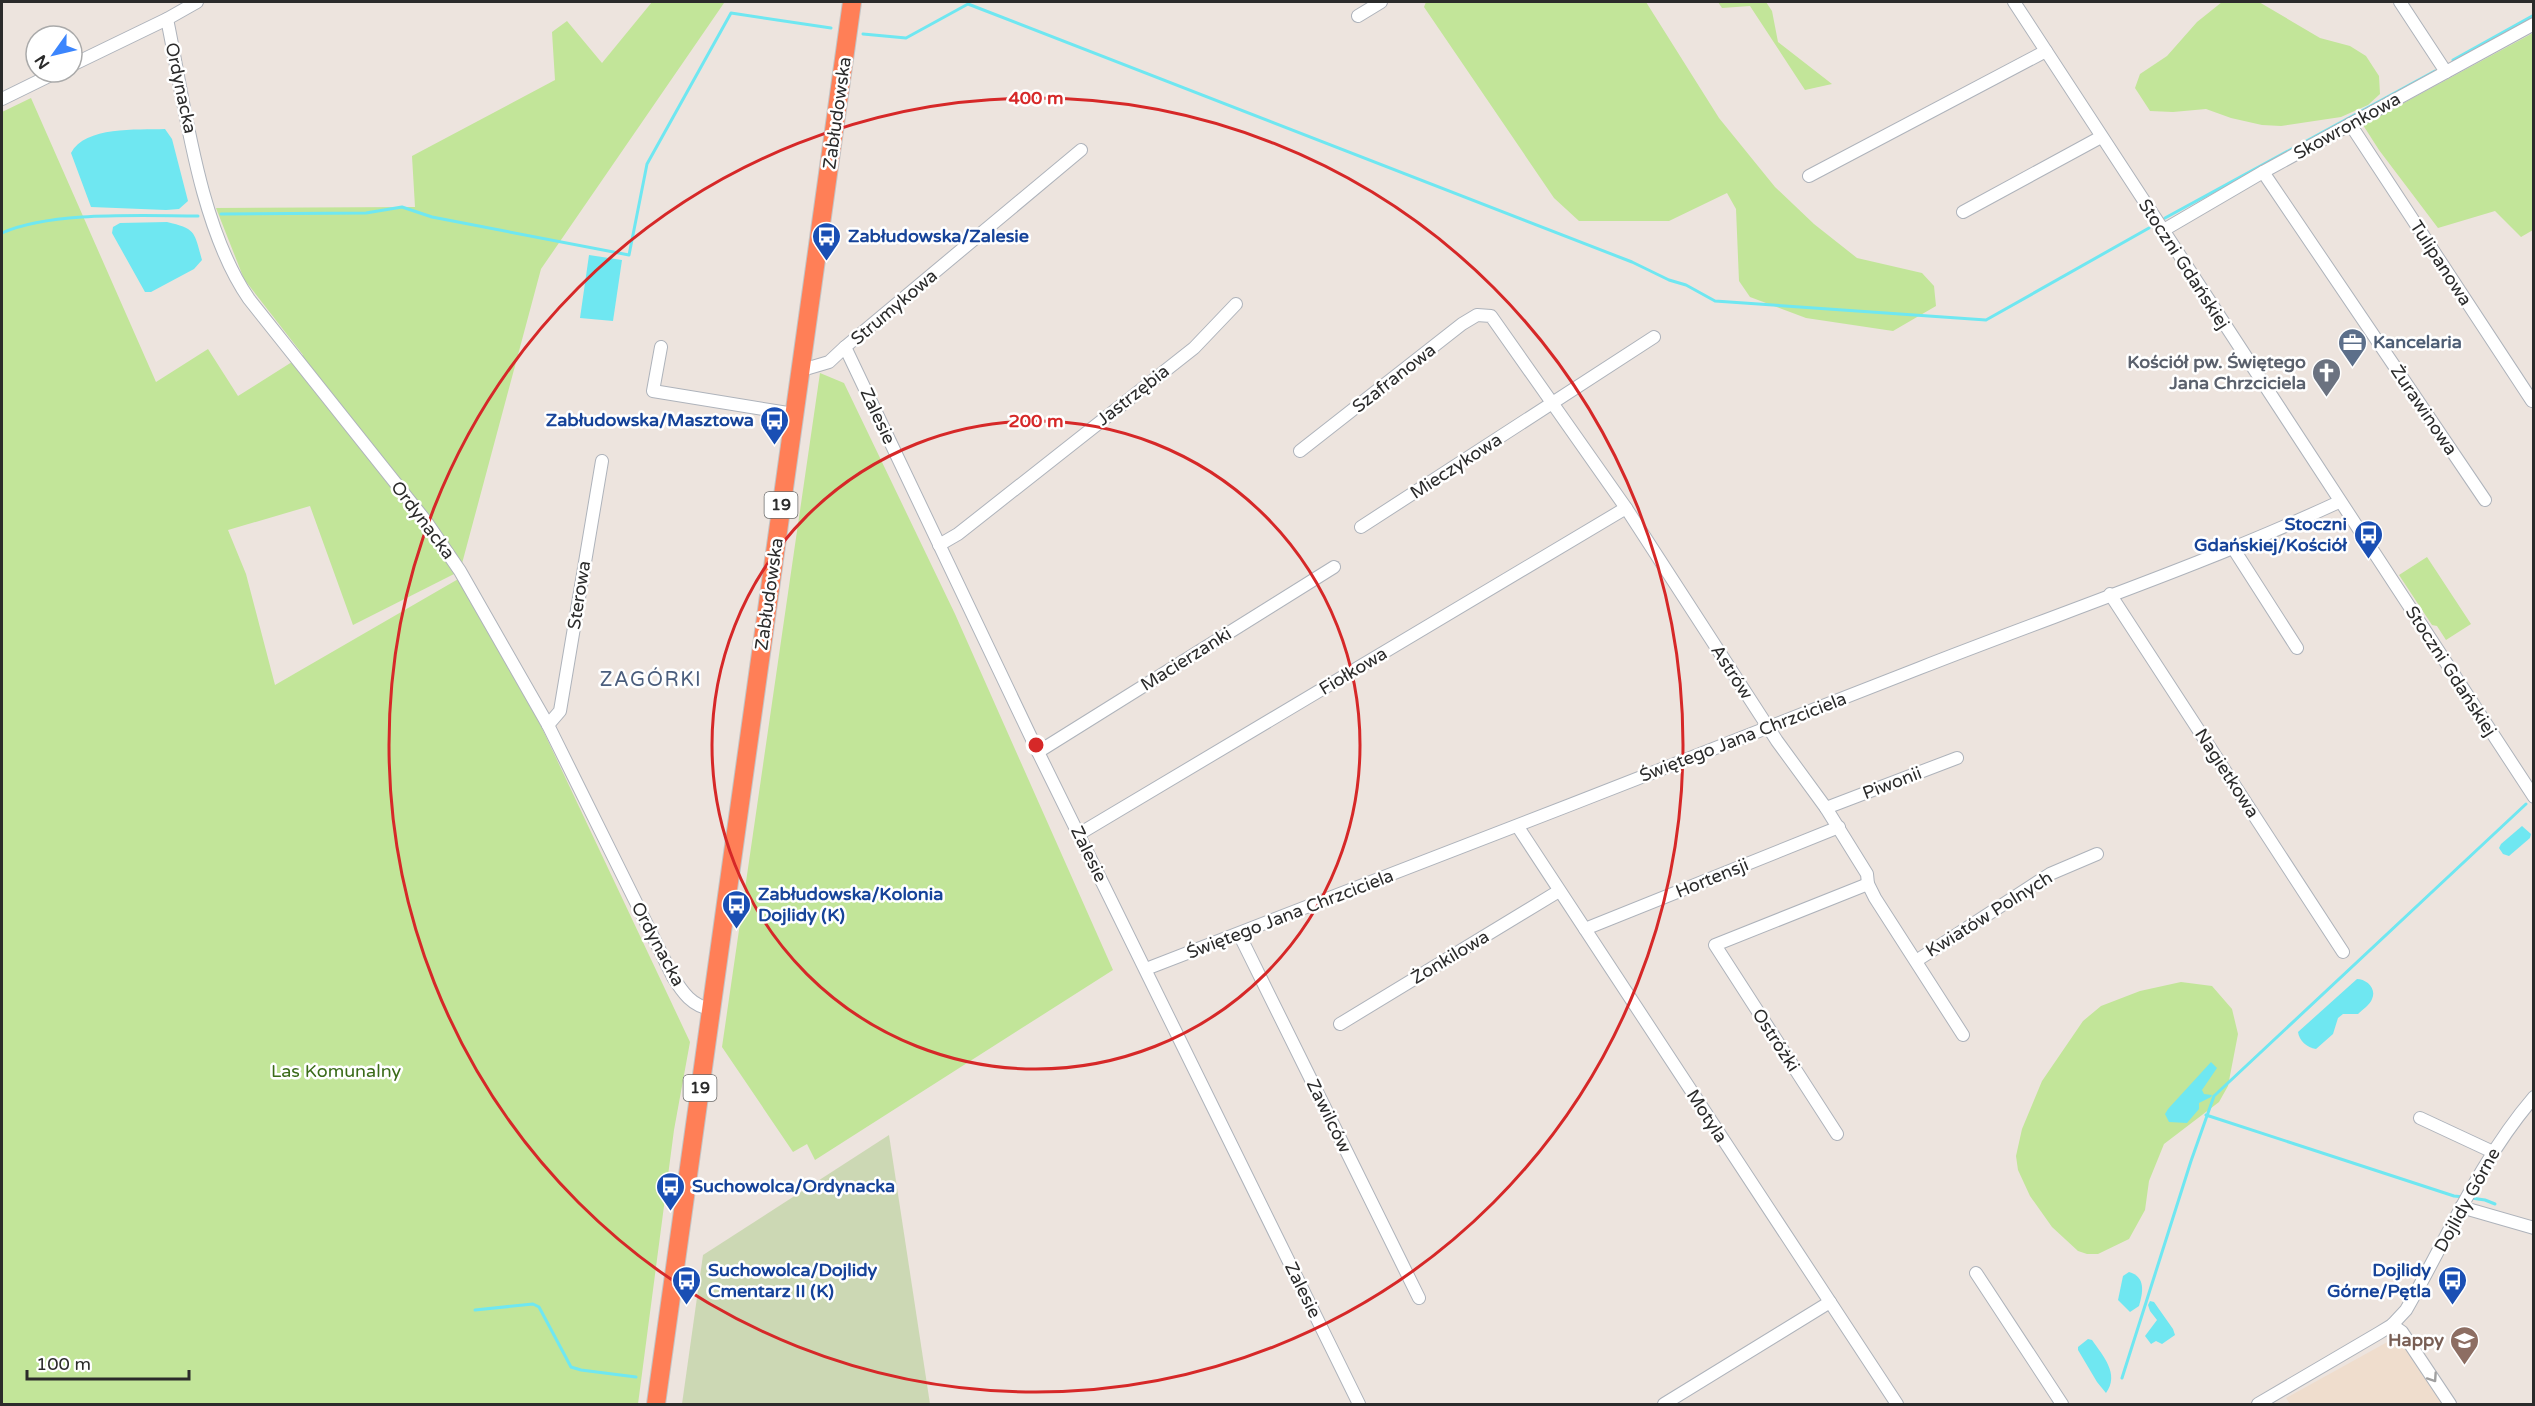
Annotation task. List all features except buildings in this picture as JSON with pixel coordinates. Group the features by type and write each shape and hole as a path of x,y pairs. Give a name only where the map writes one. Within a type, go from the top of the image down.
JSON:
{"highway":[{"name":"Zabłudowska","path":"711,1009 852,2"},
{"name":"19","path":"656,1404 711,1009"}],"street":[{"path":"84,59 167,19 196,2"},
{"path":"1358,16 1381,2"},
{"name":"Stoczni Gdańskiej","path":"2014,2 2534,797"},
{"path":"2400,2 2446,72"},
{"name":"Ordynacka","path":"167,19 202,188 234,276 249,299 425,520 464,577 548,725 673,977 693,1002 702,1008 711,1009"},
{"name":"Skowronkowa","path":"2162,231 2263,172 2534,24"},
{"path":"1809,176 2046,51"},
{"path":"2,99 33,84"},
{"name":"Tulipanowa","path":"2350,124 2532,401"},
{"path":"1963,212 2101,137"},
{"name":"Strumykowa","path":"845,347 1081,150"},
{"name":"Żurawinowa","path":"2263,172 2485,500"},
{"name":"Jastrzębia","path":"939,545 958,534 1194,348 1236,304"},
{"name":"Szafranowa","path":"1300,451 1462,324 1477,315 1491,316"},
{"name":"Astrów","path":"1491,316 1626,508 1768,727 1839,827 1866,874 1868,884 1963,1035"},
{"name":"Mieczykowa","path":"1361,527 1654,337"},
{"path":"661,347 653,391 794,414"},
{"path":"802,370 829,362 845,347"},
{"name":"Zalesie","path":"845,347 1038,752 1359,1404"},
{"name":"Sterowa","path":"548,725 560,711 602,460"},
{"name":"Świętego Jana Chrzciciela","path":"1146,969 1518,827 1768,727 2232,548 2339,502"},
{"name":"Fiołkowa","path":"1080,834 1626,508"},
{"path":"2232,548 2297,648"},
{"name":"Macierzanki","path":"1038,752 1334,567"},
{"name":"Nagietkowa","path":"2110,594 2343,952"},
{"name":"Piwonii","path":"1826,808 1958,758"},
{"name":"Motyla","path":"1518,827 1898,1404"},
{"name":"Hortensji","path":"1585,929 1839,827"},
{"name":"Kwiatów Polnych","path":"1916,961 2050,874 2097,854"},
{"name":"Ostróżki","path":"1837,1134 1715,945 1868,884"},
{"name":"Żonkilowa","path":"1340,1024 1559,891"},
{"name":"Zawilców","path":"1239,934 1419,1298"},
{"name":"Dojlidy Górne","path":"2258,1404 2392,1325 2406,1310 2493,1152 2514,1120 2534,1097"},
{"path":"2420,1118 2493,1152"},
{"path":"2461,1207 2534,1228"},
{"path":"1976,1273 2062,1404"},
{"path":"1664,1404 1830,1302"},
{"path":"2392,1325 2402,1332 2451,1404"}],"shaded area":[{"path":"2391,1340 2405,1347 2442,1404 2290,1404 2286,1398"}],"green space":[{"name":"Las Komunalny","path":"652,2 827,3 724,3 541,269 460,571 353,625 310,506 228,530 246,574 275,685 460,578 541,726 690,1042 674,1130 638,1404 2,1404 2,112 31,98 156,382 208,349 238,396 303,355 244,279 216,208 415,207 412,156 555,80 552,32 567,21 602,63"},
{"path":"1426,2 1646,2 1719,118 1775,187 1814,224 1857,258 1922,273 1934,286 1936,306 1893,331 1806,318 1750,297 1739,281 1736,209 1727,193 1669,221 1579,221 1554,198 1424,7"},
{"path":"1718,2 1766,2 1772,11 1778,42 1832,84 1805,90 1750,6 1722,8"},
{"path":"2222,2 2259,2 2320,38 2350,46 2366,56 2379,76 2380,94 2368,105 2341,117 2281,126 2262,125 2231,118 2206,109 2173,112 2150,111 2135,88 2140,74 2167,56 2197,22"},
{"path":"2533,33 2533,230 2521,237 2495,211 2438,228 2363,125"},
{"path":"820,373 844,383 955,614 1113,970 815,1160 807,1144 793,1152 722,1047"},
{"path":"2427,557 2471,624 2446,640 2437,626 2432,625 2399,575"},
{"path":"2181,982 2212,986 2232,1009 2238,1034 2228,1086 2219,1102 2164,1144 2149,1181 2145,1210 2129,1239 2098,1254 2078,1251 2052,1227 2030,1196 2018,1170 2016,1156 2022,1129 2042,1081 2083,1021 2101,1006 2140,991"},
{"path":"889,1135 930,1404 682,1404 703,1255"}],"water":[{"path":"165,129 172,139 188,201 179,209 166,210 91,207 71,153 78,144 88,138 113,131"},
{"path":"167,222 189,229 195,237 202,260 194,269 151,292 145,292 112,233 113,227 120,223"},
{"path":"589,255 622,260 613,321 580,318"},
{"path":"2522,826 2531,834 2530,838 2509,856 2503,854 2499,848 2501,844"},
{"path":"2357,979 2367,982 2372,988 2373,995 2370,1003 2358,1014 2343,1014 2338,1018 2333,1034 2316,1049 2304,1043 2298,1032"},
{"path":"2211,1062 2217,1068 2202,1090 2204,1094 2212,1095 2211,1097 2199,1103 2199,1109 2187,1123 2169,1122 2165,1114 2168,1109"},
{"path":"2129,1272 2138,1277 2142,1286 2139,1306 2130,1312 2118,1300 2123,1276"},
{"path":"2150,1301 2154,1302 2175,1335 2162,1344 2156,1341 2151,1344 2145,1336 2157,1320 2150,1311 2148,1305"},
{"path":"2088,1339 2092,1340 2101,1352 2111,1372 2110,1386 2106,1393 2078,1350 2078,1347"}],"waterway":[{"path":"863,34 906,38 968,4 1632,262 1669,280 1686,285 1715,301 1986,320 2149,228"},
{"path":"221,214 366,213 402,207 432,217 629,255 647,164 731,13 831,28"},
{"path":"2453,60 2534,15"},
{"path":"2165,218 2435,71"},
{"path":"2,233 22,226 71,218 198,216"},
{"path":"2122,1378 2214,1096 2526,804"},
{"path":"2206,1115 2454,1196 2464,1197"},
{"path":"2471,1198 2495,1204"},
{"path":"475,1310 533,1304 539,1307 571,1367 636,1377"}],"place":[{"name":"Zabłudowska/Zalesie","path":"827,262"},
{"name":"Kancelaria","path":"2352,368"},
{"name":"Kościół pw. Świętego Jana Chrzciciela","path":"2327,398"},
{"name":"Zabłudowska/Masztowa","path":"775,446"},
{"name":"Stoczni Gdańskiej/Kościół","path":"2368,560"},
{"name":"Zabłudowska/Kolonia Dojlidy (K)","path":"737,930"},
{"name":"Suchowolca/Ordynacka","path":"671,1212"},
{"name":"Suchowolca/Dojlidy Cmentarz II (K)","path":"687,1306"},
{"name":"Dojlidy Górne/Pętla","path":"2452,1306"},
{"name":"Happy","path":"2465,1366"}],"district":[{"name":"ZAGÓRKI","path":"651,680"}]}
